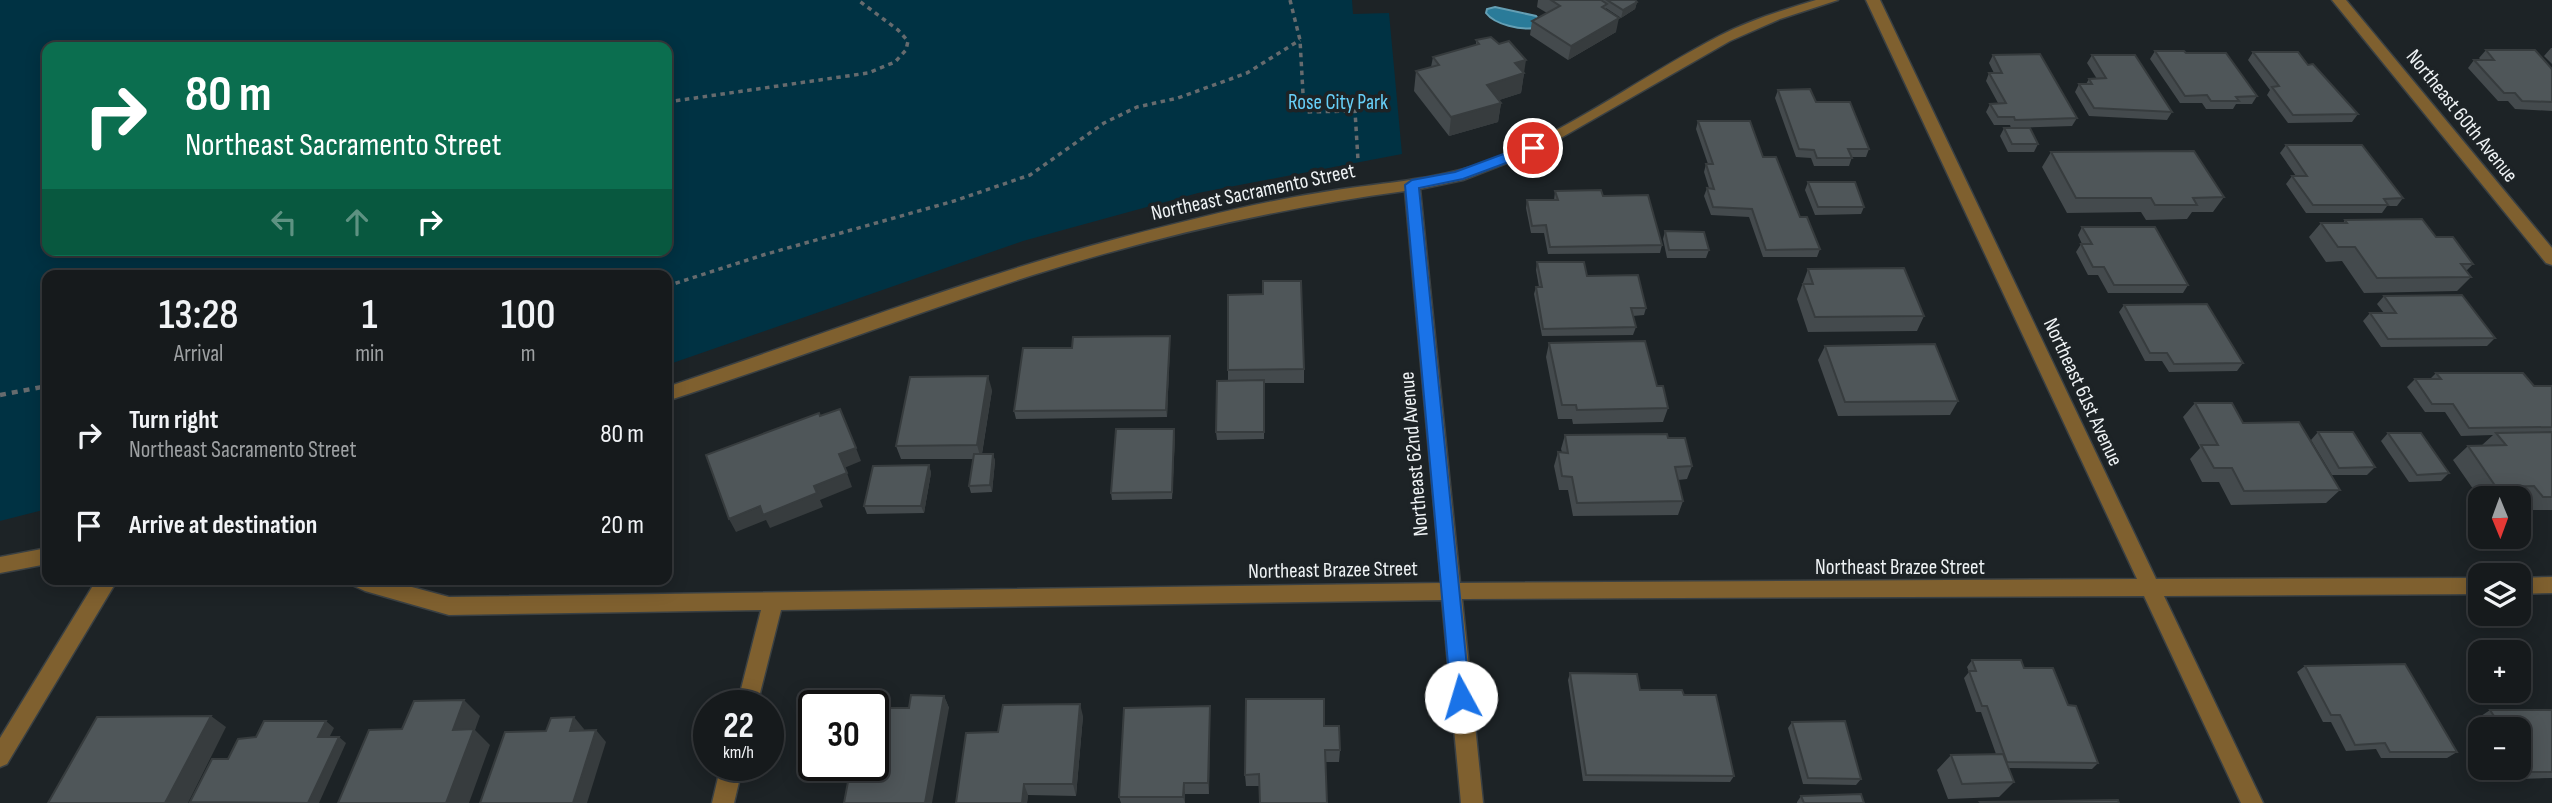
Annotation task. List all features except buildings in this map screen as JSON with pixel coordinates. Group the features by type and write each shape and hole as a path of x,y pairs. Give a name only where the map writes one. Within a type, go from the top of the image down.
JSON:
{"street":[{"name":"Northeast Sacramento Street","path":"672,392 1028,271 1127,242 1317,198 1412,185 1470,172 1533,148 1725,38 1775,16 1831,0"},
{"name":"Northeast 61st Avenue","path":"1873,0 2252,803"},
{"name":"Northeast 60th Avenue","path":"2339,0 2552,259"},
{"name":"Northeast 62nd Avenue","path":"1412,185 1472,803"},
{"path":"0,565 42,557"},
{"path":"0,758 104,585"},
{"name":"Northeast Brazee Street","path":"379,585 449,606 1450,591 2468,586"},
{"path":"2531,586 2552,586"},
{"path":"751,690 773,601"},
{"path":"723,803 728,781"}],"path":[{"path":"672,101 851,77 873,72 897,61 907,50 908,41 898,30 858,0"},
{"path":"1290,0 1300,40 1304,112 1355,111 1358,160"},
{"path":"672,284 763,255 954,201 1021,178 1061,155 1104,123 1137,107 1178,98 1247,74 1300,40"},
{"path":"0,395 42,387"}],"green space":[{"name":"Rose City Park","path":"0,0 1352,0 1353,14 1389,13 1402,154 1198,193 1023,241 672,363 672,270 42,270 42,510 0,521"}],"shaded area":[{"path":"1495,7 1536,16 1539,20 1535,28 1509,26 1495,21 1486,13 1487,9"}],"route":[{"path":"1461,697 1412,185 1458,176 1533,148"}]}
